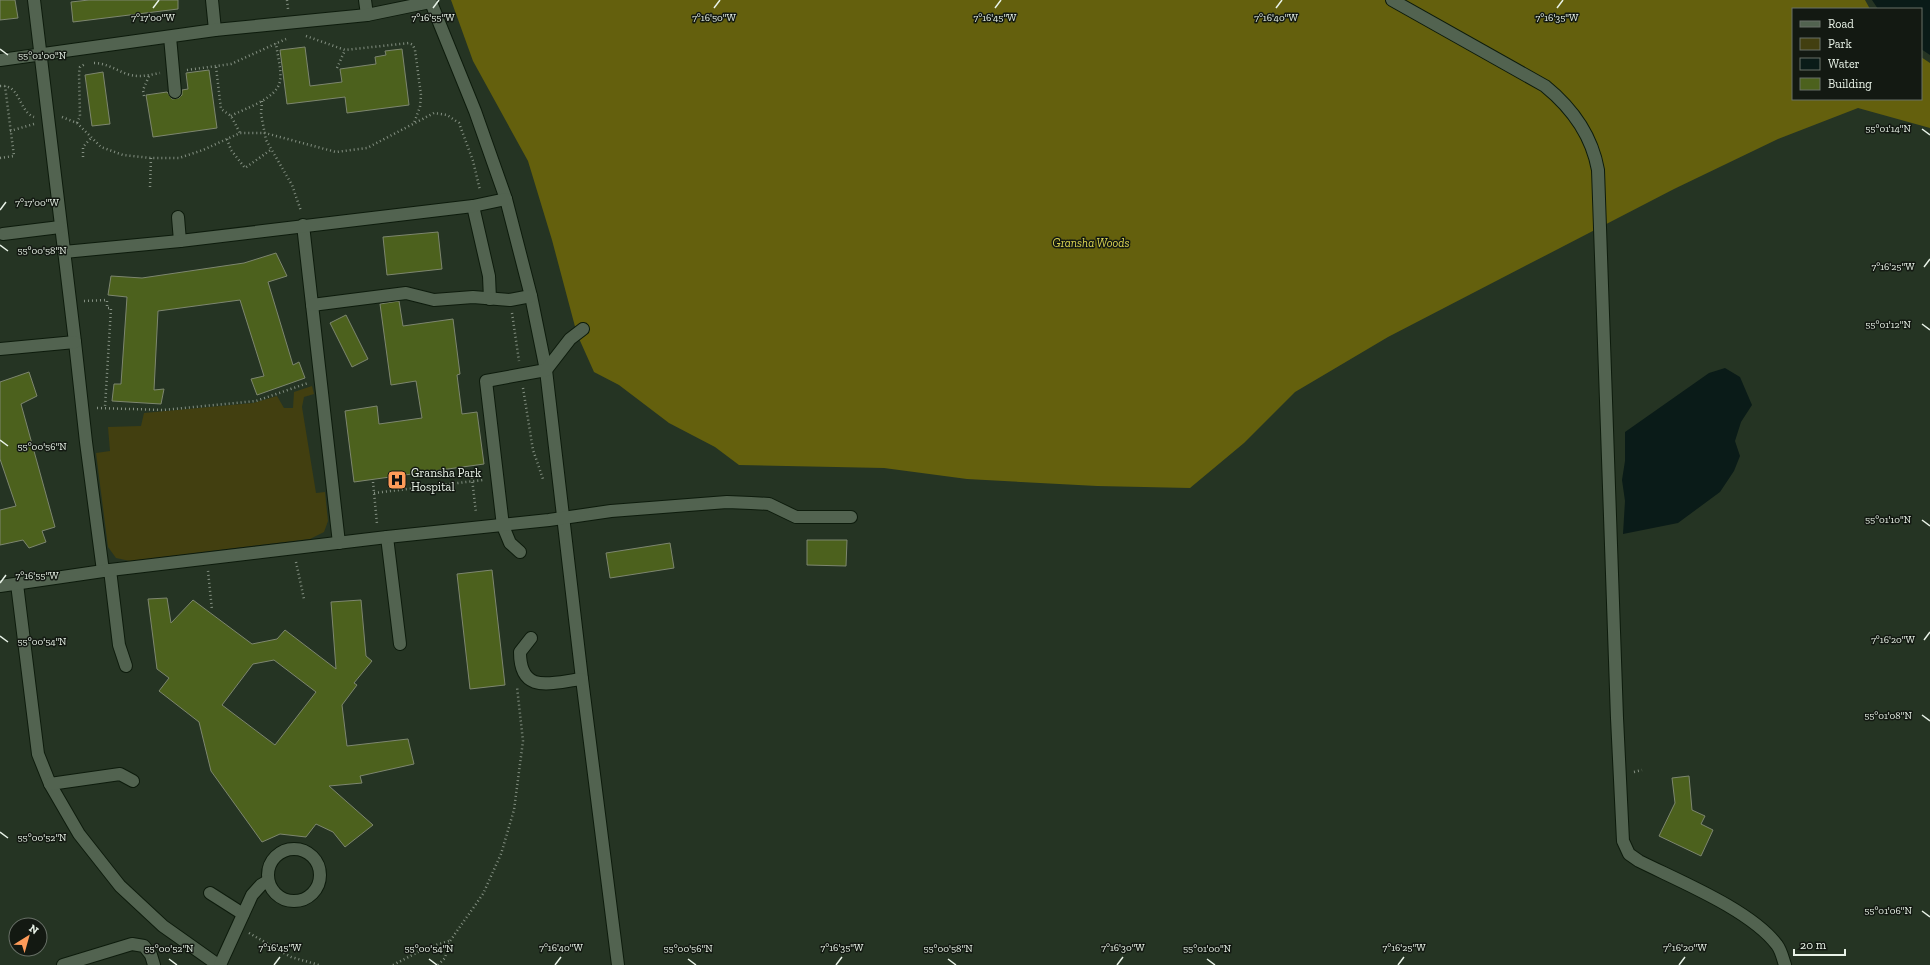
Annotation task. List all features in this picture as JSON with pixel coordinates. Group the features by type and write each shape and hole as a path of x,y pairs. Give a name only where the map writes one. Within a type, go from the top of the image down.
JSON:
{"street":[{"path":"34,0 41,55 42,118 64,252 82,409 106,571 119,645 126,666"},
{"path":"212,0 216,30"},
{"path":"365,0 367,15"},
{"path":"1392,0 1545,86 1561,99 1574,115 1590,141 1596,156 1598,170 1623,842 1629,854 1639,861 1726,905 1752,921 1778,946 1785,965"},
{"path":"0,60 216,30 367,15 430,1 475,111 506,199 531,296 546,370 582,679 618,965"},
{"path":"170,37 175,92"},
{"path":"64,252 180,241 479,205 506,199"},
{"path":"479,205 489,276 490,299"},
{"path":"178,217 180,241"},
{"path":"303,225 339,543"},
{"path":"3,234 60,227"},
{"path":"312,305 406,293 434,300 473,297 510,300 531,296"},
{"path":"520,552 510,543 503,526 486,381 546,370 570,339 583,329"},
{"path":"0,350 75,342"},
{"path":"0,586 106,571 293,548 503,526 611,511 727,502 769,504 796,517 851,517"},
{"path":"383,538 400,644"},
{"path":"17,584 38,754 50,784 79,834 120,886 163,926 218,965 238,927 252,895 261,885 268,881"},
{"path":"531,638 520,652 522,670 529,679 545,685 582,679"},
{"path":"50,784 120,774 133,781"},
{"path":"290,849 299,849 307,852 318,865 320,874 317,886 309,896 302,900 293,901 278,895 268,881 270,864 275,857 290,849"},
{"path":"210,893 243,914"},
{"path":"63,965 132,944 144,946 151,955 154,965"}],"path":[{"path":"299,35 304,35 345,50 409,43 413,45 421,95 420,108 414,123"},
{"path":"77,123 80,116 79,73 80,67 85,64 101,63 128,74 149,76 216,67 242,60 288,38"},
{"path":"231,116 262,101 277,89 280,80 276,43"},
{"path":"337,68 345,50"},
{"path":"216,67 221,109 231,116 240,133"},
{"path":"144,96 143,90 149,76"},
{"path":"0,86 5,86 14,90 30,116 42,118 65,117 77,123 101,147 116,152 151,158 179,158 203,150 240,133 265,133 336,152 367,148 434,113 447,115 459,123 473,161 479,205"},
{"path":"0,158 14,156 5,86"},
{"path":"262,101 260,114 266,140 292,186 300,209 303,225"},
{"path":"10,131 33,125 42,118"},
{"path":"83,157 83,147 91,138"},
{"path":"227,139 231,150 245,168 272,149"},
{"path":"150,187 151,158"},
{"path":"71,303 107,300 107,308 111,308 105,407"},
{"path":"510,300 533,450 544,480"},
{"path":"82,409 105,407 163,410 256,402 320,379"},
{"path":"471,470 478,528"},
{"path":"374,493 498,478"},
{"path":"373,482 383,538"},
{"path":"293,548 304,599"},
{"path":"206,559 212,610"},
{"path":"438,965 445,958 450,941 483,894 501,854 514,810 523,741 516,679 522,670"},
{"path":"238,927 291,957 319,965"},
{"path":"393,965 426,948 450,941"}],"green space":[{"name":"Gransha Woods","path":"451,0 1865,0 1869,8 1792,8 1792,100 1922,100 1922,58 1930,63 1930,128 1858,108 1778,139 1674,189 1388,337 1295,392 1244,443 1190,488 1097,486 967,479 884,468 739,465 715,447 669,423 619,385 594,372 577,334 552,240 528,161 473,61"},
{"path":"312,386 314,394 304,397 302,407 316,493 325,492 328,521 324,532 310,539 130,561 116,558 108,547 96,453 110,451 108,427 141,426 144,413 253,403 277,396 284,408 293,408 294,392"}],"water":[{"path":"1872,0 1930,0 1930,55 1922,50 1922,8 1877,8"},
{"path":"1725,368 1740,377 1752,405 1741,422 1735,441 1740,456 1734,471 1720,492 1678,523 1623,534 1625,501 1622,480 1625,461 1625,432 1709,373"}],"building":[{"path":"0,0 15,0 18,18 0,20"},
{"path":"89,0 178,0 178,9 73,22 71,2"},
{"path":"305,47 310,86 342,82 340,69 376,64 375,57 386,55 385,51 402,49 409,105 347,113 345,97 287,104 280,50"},
{"path":"209,70 217,128 153,137 146,95 167,92 172,99 179,98 182,95 182,90 188,89 186,73"},
{"path":"103,72 110,124 92,126 85,75"},
{"path":"438,232 442,269 387,275 383,237"},
{"path":"276,253 287,276 268,282 293,365 299,362 305,378 257,395 251,379 264,376 240,300 158,311 154,390 164,389 161,404 112,401 114,384 121,384 127,297 108,295 111,276 142,278 244,263"},
{"path":"399,301 403,326 453,319 460,374 457,375 462,414 477,412 484,464 354,482 345,411 377,406 379,424 422,418 416,381 391,385 380,304"},
{"path":"346,315 368,359 352,367 330,323"},
{"path":"29,372 37,396 21,404 55,527 42,531 46,542 29,548 23,540 0,545 0,510 16,506 0,459 0,382"},
{"path":"807,540 847,540 846,566 807,565"},
{"path":"670,543 674,568 610,578 606,553"},
{"path":"492,570 505,685 470,689 457,574"},
{"path":"167,598 171,623 193,600 252,644 277,639 285,630 336,669 331,602 361,600 366,656 372,661 354,683 357,685 342,705 347,746 408,739 414,764 360,776 362,783 329,786 373,825 345,847 333,832 316,824 306,837 280,834 262,842 211,771 199,722 159,691 169,678 157,669 148,599","holes":["274,660 316,692 275,745 222,705 253,664"]},
{"path":"1689,776 1692,810 1705,816 1701,824 1713,830 1701,856 1659,836 1675,803 1672,778"}],"place":[{"name":"Gransha Park Hospital","path":"397,480"}]}
